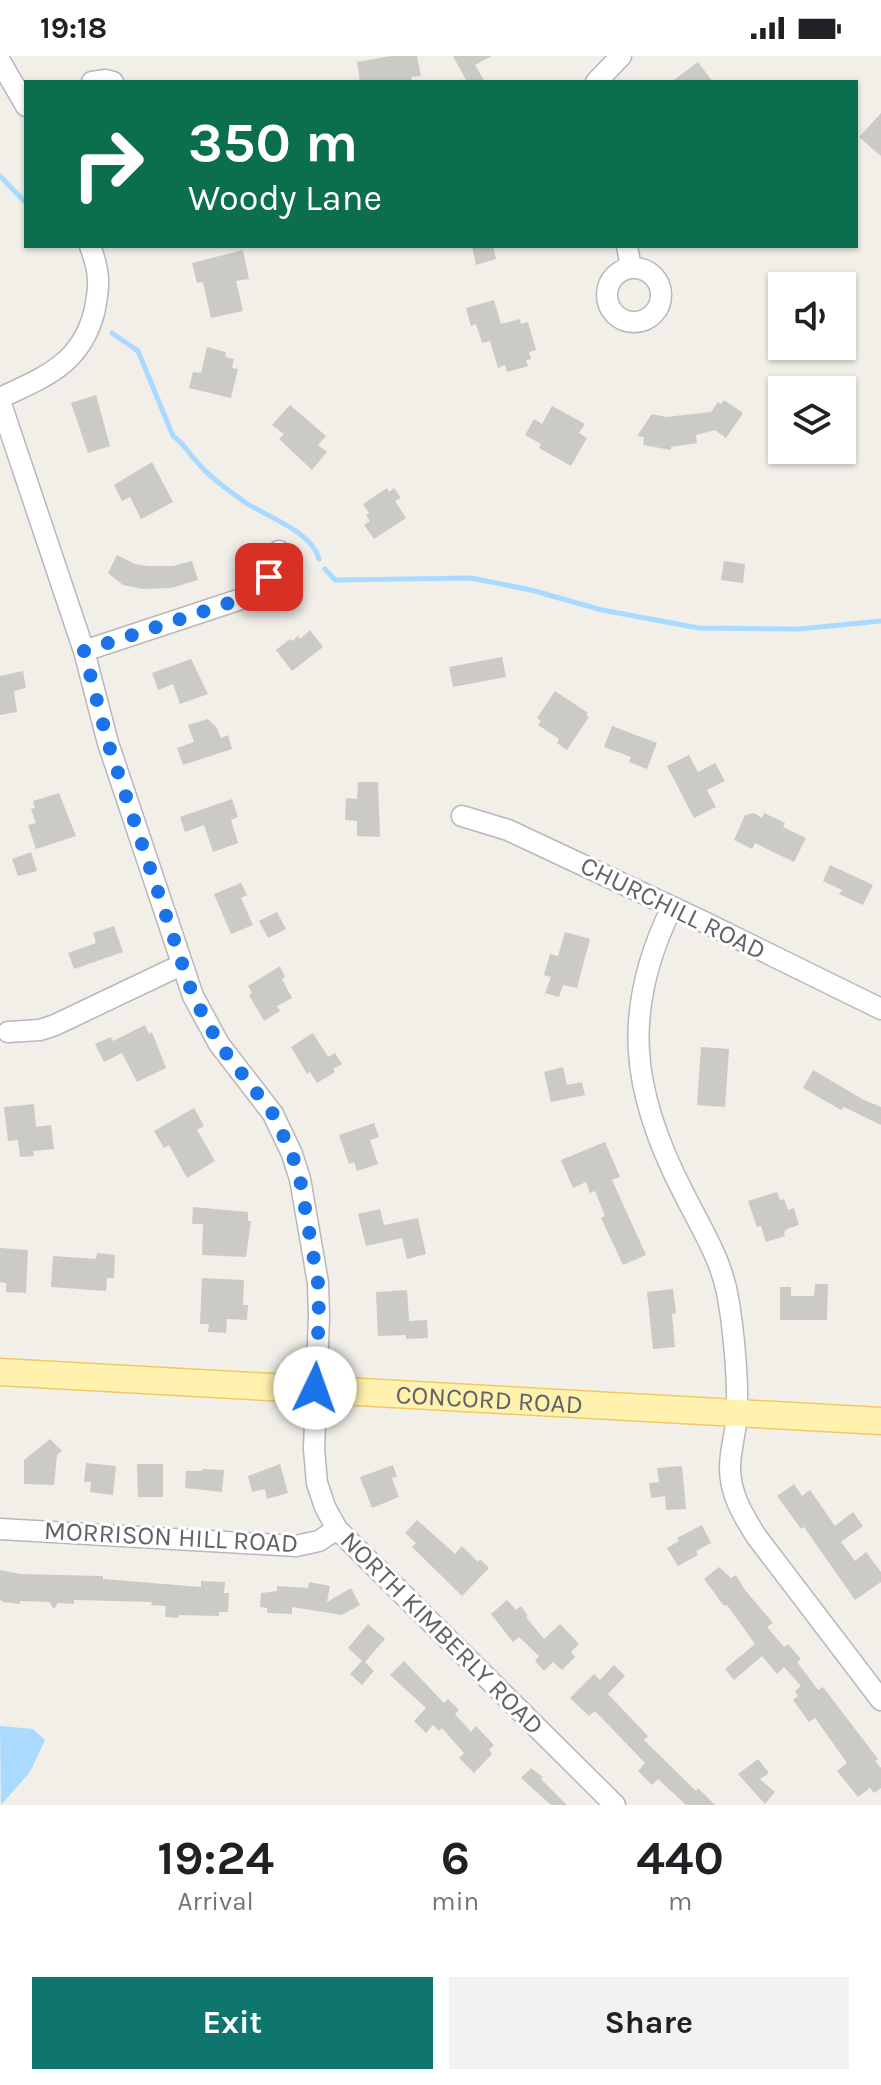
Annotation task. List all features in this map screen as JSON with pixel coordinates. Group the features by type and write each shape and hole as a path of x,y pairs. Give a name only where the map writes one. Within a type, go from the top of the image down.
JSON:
{"main road":[{"name":"CONCORD ROAD","path":"0,1372 881,1421"}],"street":[{"path":"598,80 621,56"},
{"path":"0,61 24,103"},
{"path":"0,399 64,364 83,343 89,331 98,291 99,271 91,248"},
{"path":"627,248 631,268"},
{"name":"NORTH KIMBERLY ROAD","path":"0,399 84,651 108,743 181,965 201,1014 219,1044 273,1114 300,1179 318,1283 314,1449 317,1483 325,1507 337,1529 615,1805"},
{"path":"84,651 241,599 262,586 275,566 279,551"},
{"name":"CHURCHILL ROAD","path":"462,816 508,830 881,1009"},
{"path":"672,907 649,959 641,992 638,1059 654,1127 668,1163 719,1264 727,1289 737,1413 730,1468 733,1488 756,1536 881,1700"},
{"path":"8,1032 40,1030 55,1025 181,965"},
{"name":"MORRISON HILL ROAD","path":"0,1529 296,1546 319,1541 337,1529"}],"water":[{"path":"0,1726 33,1729 45,1740 30,1772 1,1805"}],"building":[{"path":"391,56 417,56 421,76 411,77 412,80 360,80 357,62"},
{"path":"453,56 492,56 475,65 484,80 466,80"},
{"path":"698,62 712,80 674,80"},
{"path":"881,113 881,156 859,137"},
{"path":"472,248 493,248 496,259 476,265"},
{"path":"243,250 249,279 236,281 243,311 211,318 203,282 197,283 192,263"},
{"path":"494,300 501,324 520,319 521,324 528,322 536,350 529,352 531,359 526,360 528,366 507,372 505,365 498,368 490,341 482,343 476,324 471,326 466,308"},
{"path":"207,347 226,352 225,357 234,359 232,368 238,369 231,398 189,388 193,372 201,373"},
{"path":"96,395 110,446 88,453 71,403"},
{"path":"724,400 743,413 726,438 715,430 696,435 697,443 671,447 671,450 643,445 644,437 637,436 652,414 666,417 711,412 718,402 721,404"},
{"path":"290,405 326,436 318,445 327,452 312,470 279,439 284,434 272,425"},
{"path":"552,406 585,424 579,433 587,438 571,466 539,448 541,444 525,435 534,419 542,424"},
{"path":"152,462 173,502 141,519 130,497 122,501 114,485"},
{"path":"387,488 389,492 394,488 401,498 395,501 406,518 374,539 364,525 370,521 363,504"},
{"path":"117,555 135,564 148,566 173,566 192,561 198,580 171,588 143,589 123,585 108,573"},
{"path":"724,561 745,564 743,583 721,580"},
{"path":"310,630 323,647 292,671 276,650 290,639 292,641 298,636 300,639"},
{"path":"502,657 506,677 453,687 449,667"},
{"path":"191,659 208,694 180,704 173,684 158,690 152,673"},
{"path":"23,671 26,688 14,691 17,712 0,715 0,676"},
{"path":"555,691 588,713 586,715 589,717 567,750 557,743 559,739 538,725 541,721 537,718"},
{"path":"208,719 221,738 228,735 232,749 183,765 177,748 194,742 188,725"},
{"path":"612,726 657,743 647,769 629,762 631,757 604,747"},
{"path":"689,755 698,772 715,763 725,781 707,790 716,807 694,818 667,766"},
{"path":"358,782 378,782 380,837 357,836 357,821 345,820 346,798 357,799"},
{"path":"59,793 76,836 36,849 28,825 36,823 31,809 35,808 33,801"},
{"path":"232,799 238,817 231,820 238,843 213,852 204,825 185,832 180,817"},
{"path":"754,813 762,818 764,813 785,823 783,827 806,838 794,862 755,843 752,849 734,840 745,815"},
{"path":"31,852 37,871 18,876 12,859"},
{"path":"830,865 873,885 863,905 839,894 842,890 823,881"},
{"path":"241,883 247,895 241,898 253,925 231,934 214,894"},
{"path":"277,912 286,929 268,938 259,921"},
{"path":"114,926 123,952 74,969 68,953 96,943 93,933"},
{"path":"565,932 590,939 577,988 563,985 559,997 545,993 551,977 544,975 550,954 558,956"},
{"path":"280,966 285,977 282,979 292,998 277,1006 280,1011 264,1021 249,995 252,993 248,986"},
{"path":"145,1025 149,1034 152,1032 166,1068 137,1082 122,1053 104,1062 95,1044 111,1037 113,1041"},
{"path":"313,1033 328,1057 335,1053 342,1064 317,1083 310,1072 307,1074 291,1047"},
{"path":"701,1047 729,1049 725,1107 697,1105"},
{"path":"563,1067 567,1085 582,1082 585,1095 551,1102 544,1072"},
{"path":"813,1070 881,1107 881,1125 844,1107 841,1110 803,1088"},
{"path":"34,1104 36,1127 51,1125 54,1149 33,1151 34,1156 20,1157 18,1140 8,1141 4,1107"},
{"path":"194,1108 204,1126 197,1130 215,1161 187,1178 169,1145 164,1148 154,1131"},
{"path":"374,1123 379,1137 370,1140 378,1164 357,1171 354,1162 349,1164 339,1135"},
{"path":"605,1142 620,1177 612,1180 646,1255 623,1265 601,1218 605,1216 595,1191 590,1193 586,1182 573,1188 561,1160"},
{"path":"777,1192 788,1210 794,1208 799,1225 787,1229 785,1236 766,1242 748,1201"},
{"path":"193,1207 248,1212 248,1221 251,1221 246,1257 202,1255 203,1224 192,1224"},
{"path":"380,1209 384,1225 418,1218 426,1254 407,1259 402,1238 366,1246 358,1214"},
{"path":"0,1248 28,1250 26,1293 6,1292 6,1283 0,1282"},
{"path":"97,1253 115,1255 114,1278 107,1278 106,1291 51,1287 53,1256 96,1259"},
{"path":"202,1278 244,1280 243,1305 248,1305 247,1320 227,1319 226,1333 208,1332 209,1324 200,1324"},
{"path":"815,1284 828,1284 827,1320 780,1320 780,1287 791,1287 791,1296 814,1296"},
{"path":"673,1289 675,1347 653,1349 647,1292"},
{"path":"407,1290 409,1321 427,1320 428,1338 378,1336 376,1292"},
{"path":"50,1439 62,1451 57,1455 54,1485 24,1484 24,1460"},
{"path":"86,1463 116,1466 113,1495 90,1492 91,1482 84,1482"},
{"path":"137,1464 163,1464 163,1497 138,1497"},
{"path":"280,1464 288,1493 267,1499 265,1489 252,1492 248,1476"},
{"path":"393,1465 397,1477 392,1478 399,1497 372,1508 360,1477"},
{"path":"682,1466 686,1509 666,1510 665,1496 651,1498 649,1483 659,1482 657,1468"},
{"path":"224,1470 222,1492 185,1488 186,1471"},
{"path":"794,1484 802,1496 810,1490 835,1526 853,1512 863,1526 841,1542 855,1561 866,1552 881,1572 881,1582 855,1600 804,1527 801,1529 777,1496"},
{"path":"417,1520 455,1554 462,1546 489,1568 462,1596 412,1547 416,1543 405,1533"},
{"path":"702,1525 711,1543 696,1551 698,1555 678,1566 667,1548 679,1541 677,1538"},
{"path":"719,1567 731,1578 736,1575 773,1623 767,1627 784,1647 788,1644 801,1659 797,1662 818,1690 823,1687 878,1759 875,1761 881,1768 881,1788 874,1793 870,1788 858,1797 837,1771 847,1763 815,1718 809,1722 793,1700 798,1696 795,1691 801,1686 784,1667 777,1674 762,1656 734,1680 725,1669 755,1644 704,1579"},
{"path":"0,1570 20,1574 103,1576 103,1579 201,1587 201,1581 225,1582 224,1593 229,1593 228,1612 219,1612 219,1616 179,1615 178,1618 165,1617 166,1606 151,1605 152,1602 74,1600 74,1604 58,1603 54,1609 49,1602 3,1602 0,1600"},
{"path":"309,1582 330,1586 327,1602 351,1588 360,1605 342,1615 292,1607 292,1614 267,1613 267,1608 260,1607 261,1593 277,1591 277,1586 308,1588"},
{"path":"507,1600 516,1610 521,1606 544,1639 560,1624 579,1644 571,1652 575,1657 562,1670 553,1662 544,1671 535,1661 539,1656 519,1637 513,1642 491,1614"},
{"path":"368,1624 385,1639 365,1662 374,1671 362,1685 350,1674 362,1661 348,1648"},
{"path":"404,1661 444,1703 448,1699 459,1710 455,1714 471,1732 476,1726 494,1745 489,1750 492,1754 474,1773 459,1758 464,1753 442,1728 439,1731 433,1725 426,1733 414,1721 426,1708 390,1675"},
{"path":"614,1665 625,1676 608,1694 648,1736 644,1740 696,1791 698,1788 715,1805 686,1805 658,1779 652,1785 638,1771 645,1763 595,1711 589,1716 570,1698 594,1674 600,1680"},
{"path":"758,1759 769,1773 760,1779 775,1792 765,1804 738,1774"},
{"path":"531,1768 567,1805 551,1805 521,1778"}],"waterway":[{"path":"0,176 24,201"},
{"path":"112,333 138,351 173,436 203,469 246,503 299,533 315,549 319,559"},
{"path":"325,569 335,580 471,578 531,590 602,610 699,628 799,629 881,621"}],"route":[{"path":"269,577 262,586 241,599 84,651 108,743 193,996 219,1044 273,1114 300,1179 318,1283 315,1388"}]}
